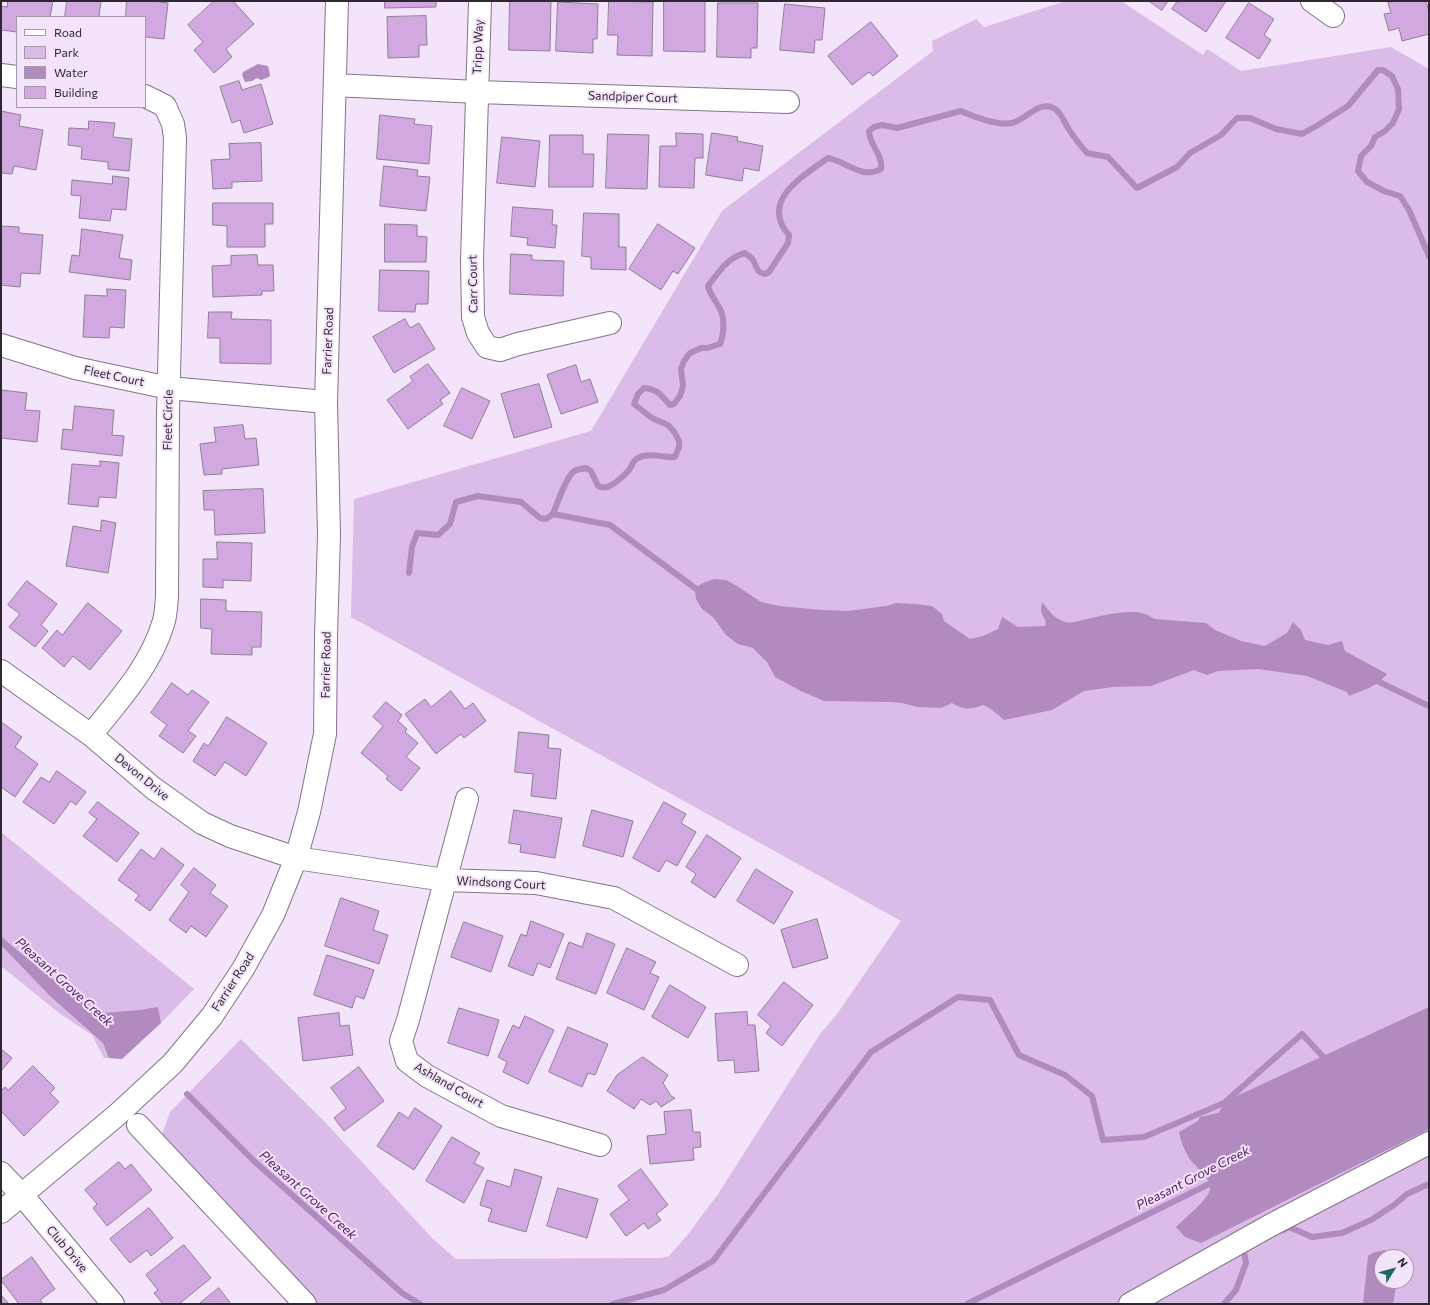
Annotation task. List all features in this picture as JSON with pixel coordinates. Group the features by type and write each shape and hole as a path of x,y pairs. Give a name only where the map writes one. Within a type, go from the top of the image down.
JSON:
{"street":[{"name":"Farrier Road","path":"1,1212 117,1115 173,1063 207,1022 243,969 273,915 296,858 309,812 325,734 329,535 326,402 337,1"},
{"name":"Tripp Way","path":"477,92 480,1"},
{"path":"1312,1 1333,16"},
{"path":"1,75 16,77"},
{"name":"Sandpiper Court","path":"335,85 477,92 788,102"},
{"name":"Carr Court","path":"477,92 472,260 473,317 478,333 487,347 500,350 518,344 610,323"},
{"name":"Fleet Circle","path":"91,736 142,668 155,647 164,622 167,597 169,388 175,138 173,124 165,106 146,96"},
{"name":"Fleet Court","path":"1,345 75,368 169,388 326,402"},
{"name":"Devon Drive","path":"1,671 91,736 153,788 202,823 230,836 296,858"},
{"name":"Ashland Court","path":"467,799 408,1020 401,1041 407,1061 428,1076 501,1116 600,1145"},
{"name":"Windsong Court","path":"296,858 445,880 536,883 614,898 737,965"},
{"path":"138,1125 304,1304"},
{"path":"1130,1304 1271,1225 1429,1143"},
{"name":"Club Drive","path":"1,1173 22,1194 113,1304"}],"green space":[{"path":"1066,1 1121,1 1203,55 1207,49 1241,71 1391,47 1429,69 1429,1304 312,1304 161,1137 170,1112 241,1039 326,1123 433,1239 456,1259 661,1258 669,1256 689,1233 718,1194 820,1034 837,1014 901,921 351,617 354,499 591,431 722,211 933,51 932,41 976,19 984,27"},
{"path":"1,832 194,989 161,1023 120,1059 104,1058 92,1035 59,1013 1,966"}],"water":[{"path":"258,64 268,66 269,77 261,80 257,78 252,81 245,82 242,75 243,72"},
{"path":"714,579 726,580 761,602 779,606 848,611 886,606 896,603 932,606 942,614 944,621 970,639 983,636 998,629 1002,617 1018,627 1045,626 1046,622 1041,612 1042,602 1049,611 1061,621 1067,623 1120,613 1139,613 1154,619 1206,623 1215,630 1241,641 1265,646 1287,633 1293,622 1301,630 1305,640 1328,645 1342,641 1345,651 1387,674 1374,685 1349,696 1347,692 1307,676 1258,669 1218,671 1207,675 1194,670 1151,686 1113,687 1084,691 1052,710 1004,720 991,709 983,705 975,708 968,708 960,707 952,703 941,708 917,707 891,702 824,701 775,677 767,662 753,648 738,644 726,635 713,617 702,609 696,599 695,588"},
{"path":"7,942 90,1007 104,1013 158,1007 161,1023 122,1059 109,1058 103,1043 50,996 1,945"},
{"path":"1429,1007 1429,1129 1201,1243 1185,1237 1176,1227 1204,1200 1210,1190 1210,1185 1205,1175 1187,1155 1179,1132 1198,1121 1200,1117 1218,1113 1228,1100"},
{"path":"1374,1253 1374,1289 1396,1289 1393,1304 1363,1304 1368,1256"}],"building":[{"path":"8,1 53,1 50,16 16,16 16,32 1,30 1,6 7,7"},
{"path":"67,1 101,1 99,16 65,16"},
{"path":"127,1 154,1 168,3 164,39 146,37 146,16 126,16"},
{"path":"214,1 233,1 254,24 226,49 232,57 214,73 194,50 203,42 188,25"},
{"path":"385,1 436,1 436,7 385,8"},
{"path":"510,1 551,1 550,51 509,50"},
{"path":"609,1 653,2 652,56 617,55 618,35 608,35"},
{"path":"664,1 705,1 705,52 664,51"},
{"path":"1149,1 1168,1 1162,10"},
{"path":"1178,1 1226,1 1206,32 1172,9"},
{"path":"1395,1 1426,1 1429,12 1429,34 1402,41 1399,28 1389,31 1384,14 1391,13 1388,3"},
{"path":"558,2 598,4 597,39 593,39 593,53 556,51"},
{"path":"718,3 758,3 757,48 751,48 751,58 717,57"},
{"path":"1249,3 1274,19 1264,35 1271,40 1259,59 1226,38"},
{"path":"785,4 825,8 822,40 815,40 814,53 780,50"},
{"path":"426,16 427,45 419,45 419,57 388,58 387,17"},
{"path":"871,22 898,56 873,76 869,72 852,85 828,56"},
{"path":"239,81 242,90 261,84 273,124 244,133 240,120 232,123 220,87"},
{"path":"1,111 21,115 19,126 43,130 36,170 14,166 12,174 1,173"},
{"path":"380,115 415,119 414,124 432,126 429,164 377,159"},
{"path":"89,121 115,123 113,137 132,139 129,171 108,169 108,162 81,159 82,147 68,145 69,128 88,129"},
{"path":"676,133 703,134 703,158 695,158 694,188 659,187 660,146 676,146"},
{"path":"712,133 738,137 737,141 763,146 759,171 744,168 742,181 706,175"},
{"path":"608,134 649,135 647,189 606,188"},
{"path":"550,135 583,135 583,154 594,154 593,187 549,187"},
{"path":"502,137 540,141 535,187 497,183"},
{"path":"261,143 262,181 232,182 232,188 213,189 211,160 230,159 229,144"},
{"path":"384,166 418,170 417,176 430,177 426,211 380,206"},
{"path":"113,176 129,178 126,210 112,209 110,221 79,218 81,196 71,195 72,180 112,184"},
{"path":"213,203 273,203 273,224 265,224 265,247 227,247 227,226 213,225"},
{"path":"513,207 553,210 552,225 557,225 555,248 527,245 528,238 511,236"},
{"path":"584,213 619,214 619,247 626,247 626,270 591,269 591,257 582,256"},
{"path":"385,224 417,225 417,236 427,237 426,262 385,262"},
{"path":"658,224 695,248 678,274 673,271 661,290 629,269"},
{"path":"1,226 19,227 19,233 43,235 40,274 21,273 20,287 1,285"},
{"path":"82,229 123,235 119,258 132,260 130,280 69,272 72,255 79,256"},
{"path":"511,254 532,255 532,260 564,261 563,296 510,294"},
{"path":"257,255 258,265 273,265 274,291 262,291 262,295 213,297 212,266 231,265 231,256"},
{"path":"380,270 429,271 428,304 416,304 415,312 379,311"},
{"path":"107,289 126,290 124,328 110,327 109,338 83,337 85,295 107,296"},
{"path":"209,312 232,312 231,319 271,320 271,364 220,363 220,338 208,338"},
{"path":"405,319 410,328 419,323 435,349 394,373 373,337"},
{"path":"428,364 450,393 440,400 443,404 408,429 387,400 413,381 410,377"},
{"path":"576,365 581,382 590,379 598,402 561,414 547,375"},
{"path":"539,384 552,427 514,438 501,394"},
{"path":"462,388 490,401 472,439 444,426"},
{"path":"1,390 27,393 25,410 40,411 37,442 1,438"},
{"path":"75,406 114,410 112,435 124,436 122,456 61,449 63,429 72,430"},
{"path":"243,425 245,439 256,438 259,465 222,469 222,474 204,475 200,444 216,442 214,428"},
{"path":"100,461 119,463 116,498 99,497 98,507 68,504 72,464 100,466"},
{"path":"263,489 265,533 215,535 214,510 204,510 203,491"},
{"path":"102,520 116,523 108,573 66,566 73,526 100,531"},
{"path":"217,542 252,543 251,581 223,580 223,588 203,587 203,559 217,559"},
{"path":"27,581 57,604 41,625 48,631 35,647 9,627 20,614 8,605"},
{"path":"201,599 226,600 226,611 262,612 261,647 252,647 252,655 211,654 212,629 201,628"},
{"path":"88,603 122,631 90,670 73,656 64,667 42,648 57,630 62,635"},
{"path":"172,683 188,695 192,690 209,702 188,731 196,736 183,753 159,736 167,725 151,713"},
{"path":"451,691 465,709 473,703 486,721 464,738 461,734 436,754 405,714 425,699 431,707"},
{"path":"386,702 402,715 398,721 407,729 405,732 418,743 406,757 420,768 401,791 386,779 388,776 361,753 383,726 373,717"},
{"path":"227,717 267,743 246,776 225,762 215,776 193,761 204,743 208,746"},
{"path":"1,722 22,737 15,747 38,764 15,797 1,787"},
{"path":"519,732 549,735 548,748 561,749 556,799 531,796 533,774 515,772"},
{"path":"57,771 86,792 76,805 71,801 54,824 23,802 41,777 49,782"},
{"path":"98,802 139,833 117,862 83,836 97,819 89,813"},
{"path":"664,802 686,814 681,823 696,832 677,866 666,860 659,872 633,858"},
{"path":"514,810 562,818 555,858 520,852 521,845 509,843"},
{"path":"592,810 633,821 623,857 583,846"},
{"path":"707,835 741,858 715,898 691,882 696,874 686,867"},
{"path":"162,848 184,865 150,911 135,900 139,895 118,880 141,849 154,859"},
{"path":"194,868 216,885 210,893 228,906 206,937 191,926 186,933 169,920 189,892 181,885"},
{"path":"756,869 793,892 774,924 737,901"},
{"path":"341,898 379,911 373,930 388,935 379,964 325,946"},
{"path":"817,919 828,958 793,968 781,930"},
{"path":"531,921 564,934 550,968 538,963 533,976 508,966 521,934 526,936"},
{"path":"464,922 503,936 491,972 451,957"},
{"path":"587,933 615,944 596,994 556,979 569,942 582,947"},
{"path":"627,948 656,962 650,973 659,977 644,1010 607,993"},
{"path":"327,955 374,970 364,999 356,996 352,1008 314,995"},
{"path":"784,982 813,1005 782,1046 766,1033 771,1026 758,1015"},
{"path":"670,985 706,1007 688,1038 652,1017"},
{"path":"459,1008 499,1020 488,1056 448,1043"},
{"path":"747,1012 748,1025 755,1025 759,1071 735,1073 734,1060 718,1061 715,1014"},
{"path":"339,1013 340,1026 349,1025 353,1055 303,1061 298,1018"},
{"path":"525,1016 554,1030 528,1084 503,1072 507,1062 498,1057 513,1025 519,1028"},
{"path":"568,1027 608,1044 595,1075 588,1073 582,1087 549,1072"},
{"path":"1,1049 12,1058 1,1071"},
{"path":"643,1057 668,1075 663,1083 671,1096 675,1098 661,1107 656,1101 650,1105 641,1099 634,1109 607,1091 617,1075"},
{"path":"33,1066 55,1088 50,1093 59,1102 24,1136 1,1111 1,1091 5,1087 8,1090"},
{"path":"359,1067 384,1101 344,1131 334,1118 346,1108 331,1088"},
{"path":"415,1108 442,1126 414,1170 377,1146 399,1112 408,1118"},
{"path":"691,1110 693,1132 700,1132 701,1147 693,1148 694,1160 650,1164 647,1136 666,1134 664,1112"},
{"path":"452,1137 480,1153 474,1163 484,1168 464,1203 426,1181"},
{"path":"119,1162 125,1169 131,1164 152,1190 107,1226 93,1208 97,1204 85,1190"},
{"path":"515,1169 542,1177 526,1232 488,1221 492,1209 480,1205 487,1180 510,1187"},
{"path":"641,1169 668,1205 656,1214 661,1220 648,1229 644,1223 626,1236 610,1214 629,1200 618,1186"},
{"path":"558,1188 598,1199 587,1238 547,1226"},
{"path":"149,1208 173,1238 151,1256 147,1250 130,1263 110,1239"},
{"path":"184,1245 211,1278 179,1304 163,1304 154,1293 158,1290 146,1275"},
{"path":"32,1257 55,1289 40,1300 43,1304 19,1304 1,1280"},
{"path":"219,1288 231,1304 199,1304"},
{"path":"1,1295 9,1304 1,1304"}],"waterway":[{"path":"553,514 565,485 574,471 578,469 586,468 591,471 598,486 606,487 610,486 622,477 629,470 635,460 642,456 652,455 675,457 679,447 679,441 675,433 668,425 652,418 634,404 638,394 644,388 652,390 658,393 670,405 674,404 680,396 683,386 681,369 684,361 690,353 701,348 707,348 720,344 723,331 723,317 708,286 728,262 745,253 752,259 760,272 765,274 769,272 788,243 789,235 781,223 779,211 782,200 788,190 797,181 828,158 861,171 874,172 881,169 880,159 871,140 869,131 874,127 882,125 897,128 961,111 979,118 1006,124 1017,121 1041,107 1051,107 1060,114 1072,134 1087,153 1108,157 1137,188 1177,167 1190,153 1221,135 1237,118 1250,118 1276,129 1302,134 1348,106 1378,70 1383,70 1392,76 1398,89 1399,109 1393,123 1385,131 1375,137 1371,146 1361,156 1358,171 1367,182 1384,191 1400,196 1409,210 1429,256"},
{"path":"409,573 412,547 417,533 438,535 450,524 456,502 478,496 521,502 540,518 546,519 553,514 610,525 695,588 702,591"},
{"path":"1373,679 1429,706"},
{"name":"Pleasant Grove Creek","path":"1,940 10,949"},
{"path":"613,1304 664,1290 713,1261 871,1052 958,997 990,1000 1019,1055 1065,1075 1092,1096 1103,1140 1144,1137 1224,1103 1302,1034 1328,1062"},
{"name":"Pleasant Grove Creek","path":"187,1094 254,1161 402,1293 420,1304"},
{"name":"Pleasant Grove Creek","path":"967,1304 1215,1181"},
{"path":"1283,1230 1289,1227 1312,1237 1342,1233 1371,1220 1394,1205 1407,1194 1429,1184"},
{"path":"1224,1304 1236,1290 1246,1263 1243,1246"}]}
